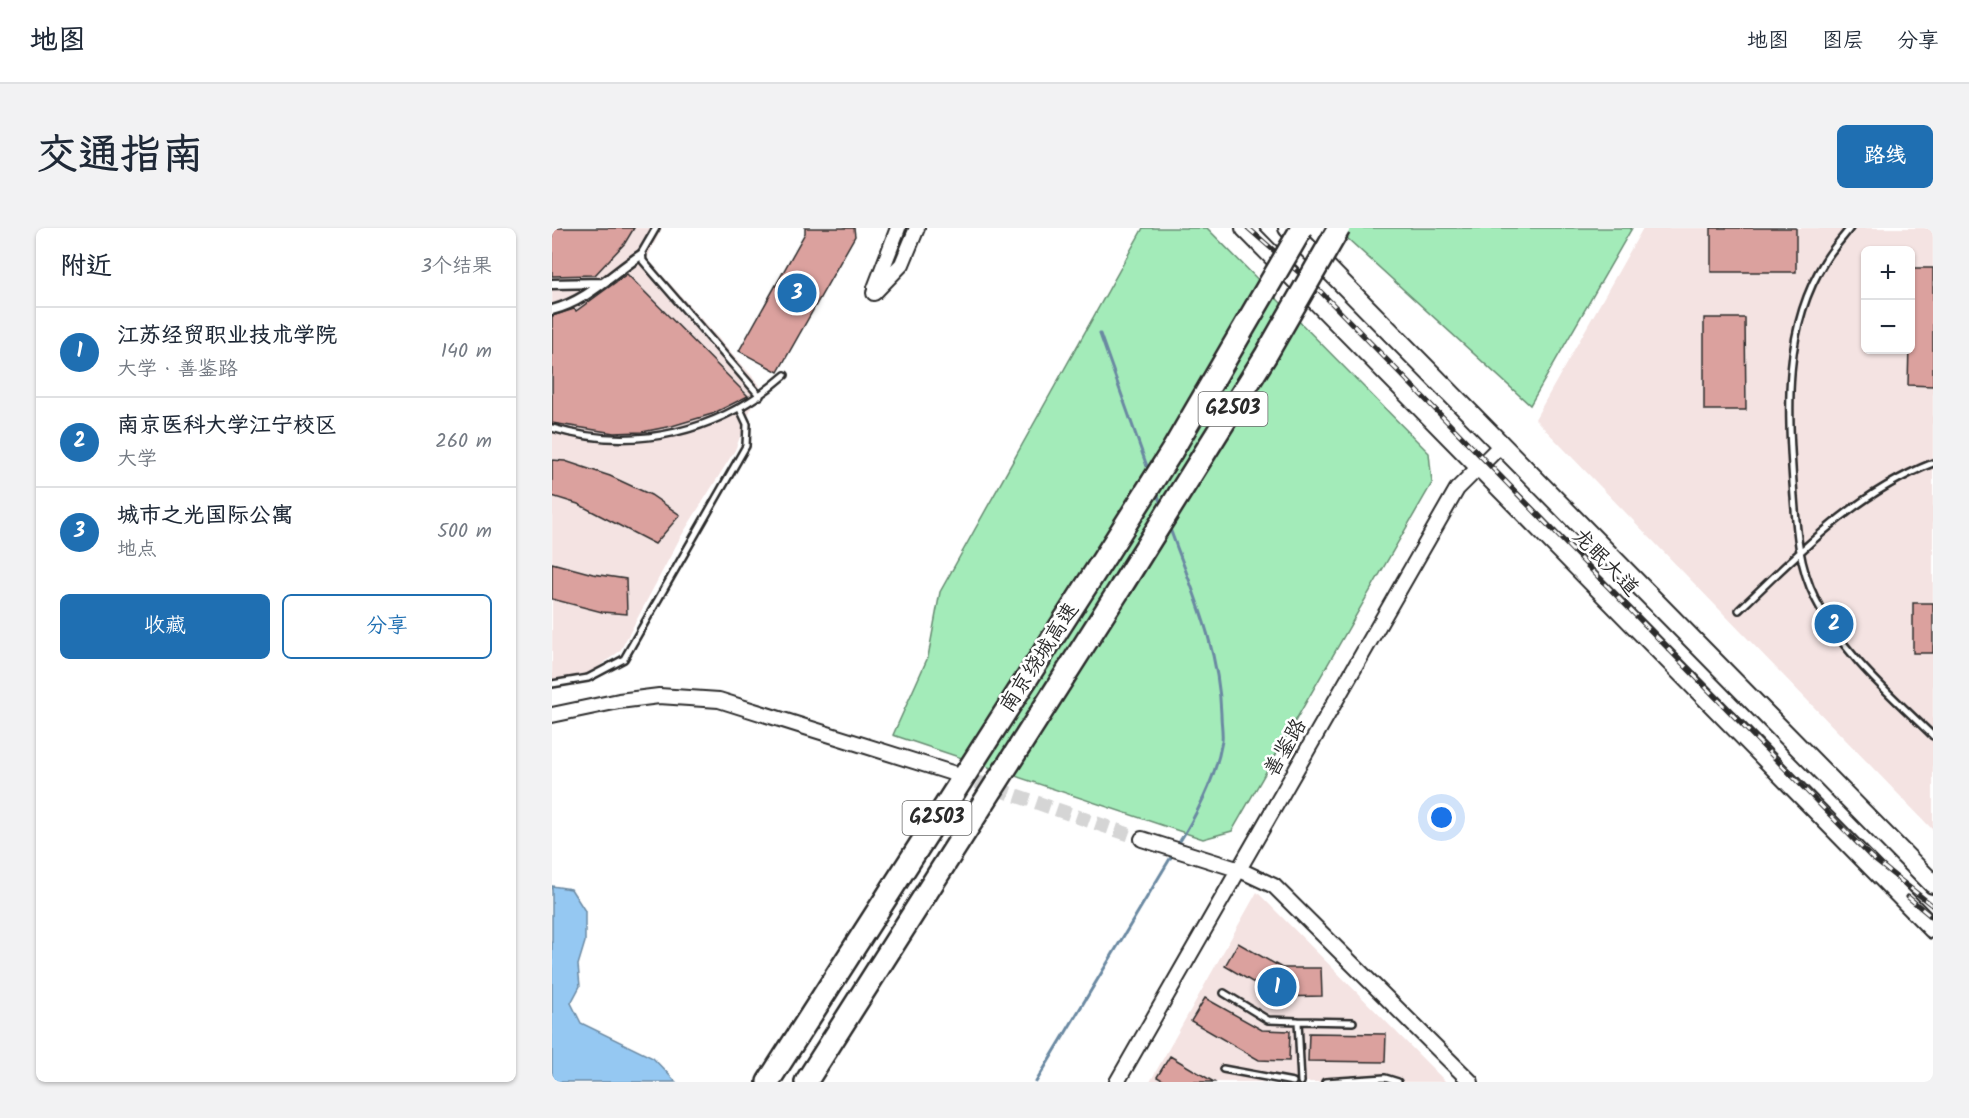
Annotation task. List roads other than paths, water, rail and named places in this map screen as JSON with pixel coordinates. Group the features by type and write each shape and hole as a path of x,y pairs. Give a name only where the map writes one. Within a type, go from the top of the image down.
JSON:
{"highway":[{"name":"南京绕城高速","path":"768,1082 1172,451 1302,228"},
{"name":"南京绕城高速","path":"806,1082 1260,365 1339,228"}],"main road":[{"name":"龙眠大道","path":"1245,228 1933,930"},
{"name":"龙眠大道","path":"1288,228 1933,884"}],"street":[{"path":"898,228 874,293 902,264 917,228"},
{"path":"552,310 590,294 641,255"},
{"path":"552,284 602,283"},
{"name":"善鉴路","path":"1121,1080 1457,489 1502,444"},
{"path":"552,716 619,700 654,697 719,700 952,773"},
{"path":"1142,838 1240,870 1274,886 1471,1082"}],"lane":[{"path":"656,228 641,255 651,271 760,396"},
{"path":"1850,228 1824,262 1804,306 1793,348 1789,409 1801,563 1815,599 1836,633 1864,668 1933,736"},
{"path":"552,428 577,436 602,439 659,437 707,423 740,409 785,375"},
{"path":"552,684 588,678 624,659 746,446 747,424 740,409"},
{"path":"1739,610 1835,519 1873,493 1933,464"},
{"path":"1224,993 1268,1020 1353,1022"},
{"path":"1298,1021 1301,1082"},
{"path":"1223,1070 1293,1082"},
{"path":"1325,1082 1385,1078 1398,1082"}],"water":[{"path":"552,886 571,889 585,911 585,942 578,965 580,986 571,1003 581,1023 653,1058 676,1082 552,1082"}],"waterway":[{"path":"1100,334 1149,472"},
{"path":"1157,492 1161,505"},
{"path":"1169,526 1195,595 1209,641 1219,689 1222,735 1219,755 1210,782 1177,846"},
{"path":"1036,1082 1174,852"}],"tunnel":[{"path":"957,775 1142,839"}],"railway":[{"path":"1248,228 1319,290 1871,857 1933,906"},
{"path":"1908,897 1933,918"}],"place":[{"name":"城市之光国际公寓","path":"797,293"},
{"name":"南京医科大学江宁校区","path":"1834,624"},
{"name":"江苏经贸职业技术学院","path":"1277,987"}]}
